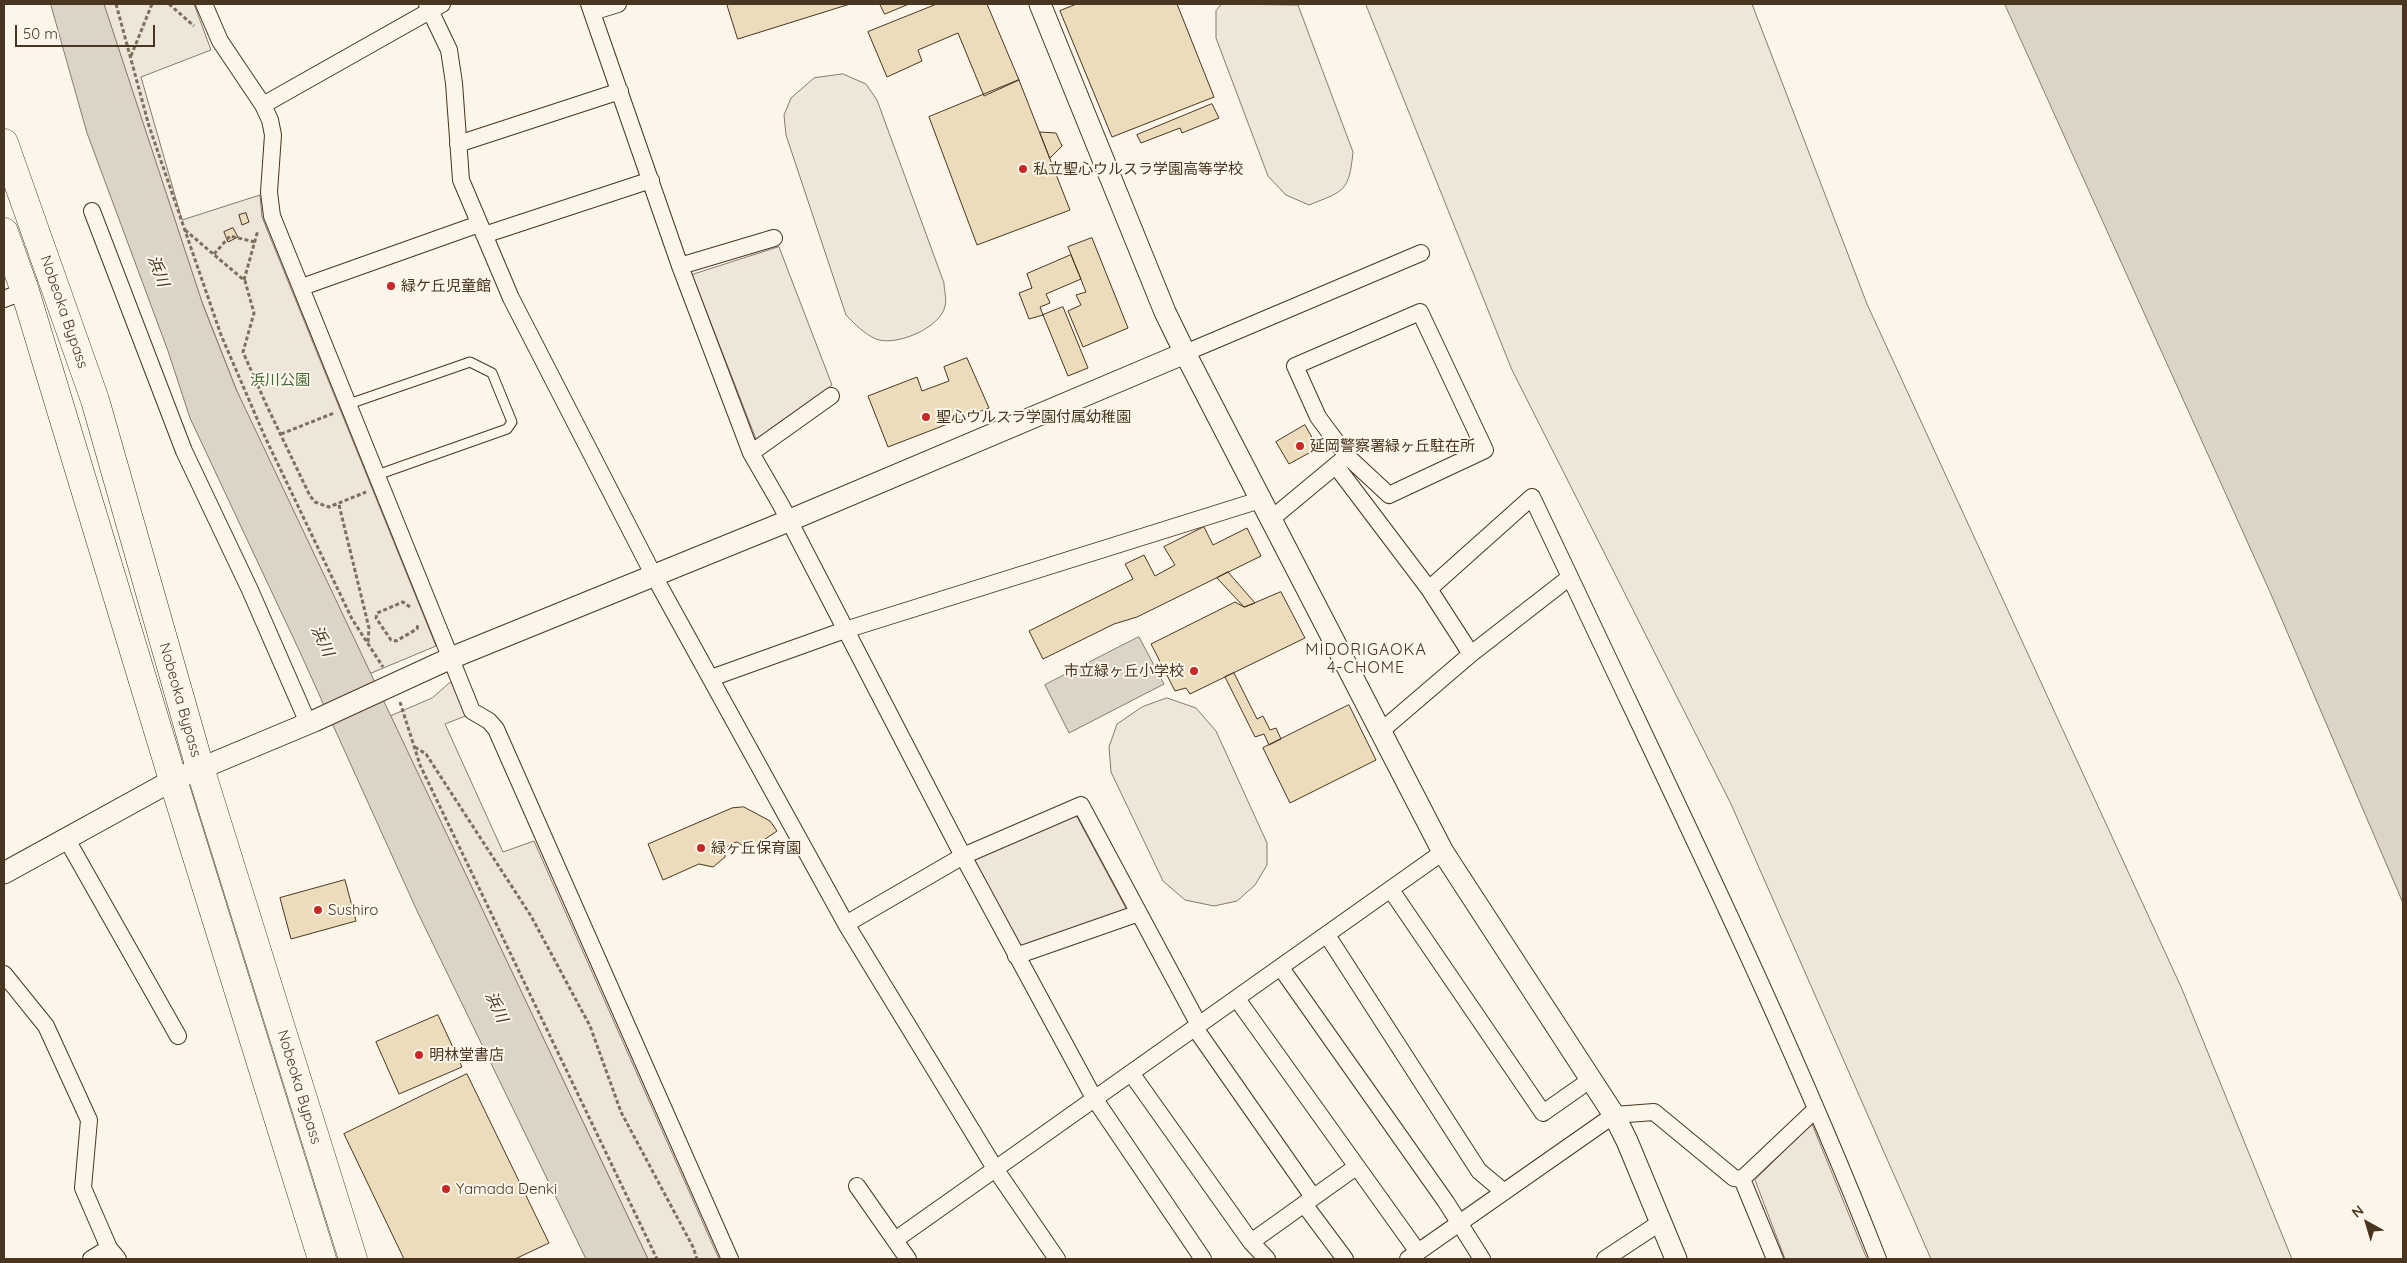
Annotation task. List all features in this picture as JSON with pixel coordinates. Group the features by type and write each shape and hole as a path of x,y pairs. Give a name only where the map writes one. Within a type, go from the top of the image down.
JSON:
{"highway":[{"name":"Nobeoka Bypass","path":"4,142 95,400 200,768 353,1259"},
{"name":"Nobeoka Bypass","path":"4,232 14,295 173,780 322,1259"}],"street":[{"path":"204,4 220,41 264,105 273,135 269,192 272,216 472,711 489,721 496,729 730,1259"},
{"path":"618,4 591,8 680,266 752,453 1016,956 1094,1098 1203,1259"},
{"path":"1040,4 1162,303 1185,353 1443,852 1614,1116 1627,1141 1676,1259"},
{"path":"264,105 433,6 448,50 454,83 461,180 511,298 654,576 846,924 996,1170 1057,1259"},
{"path":"458,144 620,91"},
{"path":"302,288 481,229 651,180"},
{"path":"92,211 184,451 311,722"},
{"path":"680,266 774,238"},
{"path":"4,873 173,780 311,722 451,658 788,521 1422,253"},
{"path":"1341,461 1389,495 1485,450 1420,312 1295,366 1318,418 1341,461 1471,654"},
{"path":"752,453 832,396"},
{"path":"1270,520 1341,461"},
{"path":"1429,589 1532,497 1752,966 1816,1109 1878,1259"},
{"path":"711,678 845,630 1260,500"},
{"path":"1381,731 1471,654 1570,577"},
{"path":"846,924 963,856 1081,805 1197,1027 1345,1259"},
{"path":"66,838 178,1036"},
{"path":"895,1240 1443,852"},
{"path":"1391,890 1543,1113 1590,1080"},
{"path":"1016,956 1139,913"},
{"path":"1327,935 1479,1171 1504,1192"},
{"path":"1281,968 1459,1223 1482,1259"},
{"path":"4,974 46,1026 89,1120 84,1188 114,1254 91,1259"},
{"path":"1237,999 1356,1167 1413,1256 1614,1116 1654,1112 1734,1178 1742,1179"},
{"path":"1131,1073 1251,1242 1267,1259"},
{"path":"1742,1179 1816,1109"},
{"path":"1251,1242 1356,1167"},
{"path":"1742,1179 1775,1259"},
{"path":"857,1186 908,1259"},
{"path":"1605,1259 1661,1222"}],"lane":[{"path":"349,405 470,362 492,373 512,422 507,429 377,475"}],"path":[{"path":"116,4 149,126 221,335 265,437 352,619 368,643 414,746 420,765 657,1259"},
{"path":"130,56 152,4"},
{"path":"244,280 260,225"},
{"path":"185,229 244,280 254,313 243,352 310,496 315,502 329,507 339,505 367,492"},
{"path":"214,254 230,236 255,242"},
{"path":"281,434 349,405"},
{"path":"339,505 369,628 368,643"},
{"path":"403,602 409,604 413,612 418,624 417,629 396,641 391,640 376,618 377,613 403,602"},
{"path":"413,612 430,606"},
{"path":"414,746 426,754 531,916 590,1026 621,1112 698,1259"}],"green space":[{"name":"浜川公園","path":"104,4 194,4 211,50 141,77 182,220 260,195 262,217 436,646 369,674 240,399 200,297"},
{"path":"1222,4 1298,5 1353,152 1347,183 1337,193 1309,205 1286,195 1268,176 1216,38 1216,11"},
{"path":"1366,4 1752,4 1867,304 2182,989 2292,1259 1931,1259 1731,804 1512,370"},
{"path":"843,74 866,84 877,100 944,283 946,297 942,314 926,328 905,338 884,341 876,339 846,315 786,135 784,115 791,98 814,78"},
{"path":"779,247 832,385 756,439 692,275"},
{"path":"451,682 468,715 445,724 503,852 534,841 719,1259 648,1259 390,716 432,698"},
{"path":"1167,698 1196,708 1216,731 1267,843 1267,865 1255,885 1237,901 1214,906 1185,900 1163,881 1111,772 1109,747 1117,724 1142,707"},
{"path":"1076,815 1128,912 1019,950 972,861"},
{"path":"1812,1124 1867,1259 1785,1259 1755,1180"}],"water":[{"name":"浜川","path":"51,4 104,4 203,305 236,389 648,1259 586,1259 418,913 299,650 190,418 168,351 87,133"},
{"path":"2005,4 2403,4 2403,903 2270,592"},
{"path":"1139,637 1164,684 1069,733 1045,685"}],"building":[{"path":"727,4 850,4 738,39"},
{"path":"880,4 909,4 885,14"},
{"path":"937,4 987,4 1019,80 984,96 958,33 918,50 922,61 887,77 868,32"},
{"path":"1077,4 1177,4 1214,97 1112,137 1060,11"},
{"path":"1019,80 1070,210 977,245 929,117"},
{"path":"1212,104 1219,118 1182,133 1180,128 1141,143 1137,135"},
{"path":"1040,132 1056,133 1062,146 1050,158"},
{"path":"246,213 249,222 242,225 239,215"},
{"path":"233,228 238,237 228,242 224,232"},
{"path":"1092,238 1128,328 1083,347 1068,311 1081,305 1076,295 1086,292 1068,247"},
{"path":"1071,255 1081,279 1046,294 1050,303 1040,307 1043,315 1029,319 1019,293 1032,288 1027,274"},
{"path":"1063,307 1088,368 1068,376 1043,315"},
{"path":"967,358 989,408 888,447 868,396 917,377 922,391 949,381 944,367"},
{"path":"1305,425 1318,448 1289,464 1276,442"},
{"path":"1204,527 1213,545 1247,528 1261,556 1137,617 1114,624 1043,659 1029,631 1133,579 1125,564 1144,555 1155,576 1175,565 1164,547"},
{"path":"1228,572 1255,603 1244,607 1217,578"},
{"path":"1281,592 1305,638 1190,694 1186,688 1175,691 1151,644 1235,602 1244,607"},
{"path":"1234,673 1257,719 1263,716 1270,730 1276,728 1281,739 1269,745 1264,734 1255,737 1225,677"},
{"path":"1349,705 1376,760 1290,803 1263,748"},
{"path":"744,807 770,821 777,831 749,850 737,842 730,844 725,849 725,857 713,867 699,864 663,880 648,844 732,808"},
{"name":"Sushiro","path":"345,880 356,921 291,939 280,898"},
{"name":"明林堂書店","path":"438,1015 462,1067 399,1094 376,1042"},
{"name":"Yamada Denki","path":"467,1074 549,1243 515,1259 404,1259 344,1134"}],"place":[{"name":"私立聖心ウルスラ学園高等学校","path":"1023,169"},
{"name":"緑ケ丘児童館","path":"391,286"},
{"name":"聖心ウルスラ学園付属幼稚園","path":"926,417"},
{"name":"延岡警察署緑ヶ丘駐在所","path":"1300,446"},
{"name":"市立緑ヶ丘小学校","path":"1194,671"},
{"name":"緑ヶ丘保育園","path":"701,848"},
{"name":"Sushiro","path":"318,910"},
{"name":"明林堂書店","path":"419,1055"},
{"name":"Yamada Denki","path":"446,1189"}],"district":[{"name":"MIDORIGAOKA 4-CHOME","path":"1366,659"}]}
